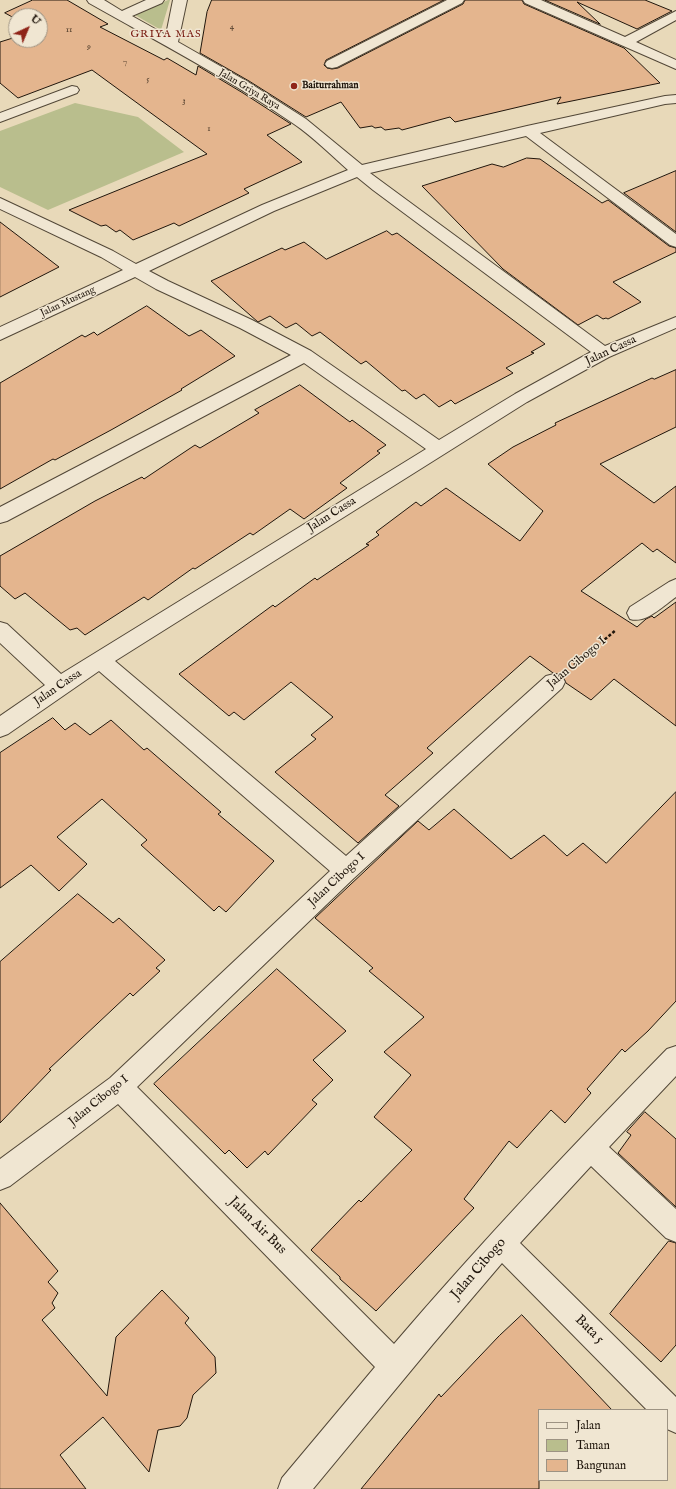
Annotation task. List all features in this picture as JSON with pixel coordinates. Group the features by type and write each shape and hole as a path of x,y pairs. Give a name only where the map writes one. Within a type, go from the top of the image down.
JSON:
{"street":[{"name":"Jalan Griya Raya","path":"94,0 243,85 301,122 378,187 603,353"},
{"path":"121,16 157,0"},
{"path":"171,44 180,0"},
{"path":"332,64 457,0"},
{"path":"530,0 676,65"},
{"path":"626,42 676,15"},
{"path":"0,118 72,90"},
{"name":"Jalan Mustang","path":"0,334 268,208 358,171 527,130 672,102"},
{"path":"527,130 676,242"},
{"path":"0,203 107,254 162,285 246,324 305,355 439,448"},
{"name":"Jalan Cassa","path":"0,728 100,660 521,398 603,353 676,322"},
{"path":"0,516 305,355"},
{"path":"637,613 676,588"},
{"path":"0,630 60,686"},
{"path":"100,660 346,871"},
{"name":"Jalan Cibogo I","path":"0,1176 119,1087 346,871 554,682"},
{"name":"Jalan Cibogo","path":"294,1489 395,1366 502,1243 590,1147 676,1058"},
{"name":"Jalan Air Bus","path":"119,1087 395,1366"},
{"path":"590,1147 676,1228"},
{"name":"Bata 5","path":"502,1243 667,1409"},
{"name":"Bata 5","path":"668,1410 676,1418"}],"path":[{"name":"Jalan Cibogo I","path":"554,682 637,613"}],"green space":[{"path":"170,0 161,30 135,15"},
{"path":"75,103 138,117 184,152 48,210 0,187 0,131"}],"building":[{"path":"33,0 67,0 108,24 100,27 164,60 167,58 196,75 198,66 291,124 267,135 302,162 244,189 249,193 179,226 174,223 133,240 120,230 116,232 106,225 101,226 69,210 207,154 92,70 18,98 0,83 0,42 8,40 8,48 48,48 48,8 16,8"},
{"path":"212,0 444,0 326,60 324,65 327,68 332,69 338,68 463,4 465,0 522,0 524,4 624,48 660,83 557,104 561,97 455,122 450,117 402,130 399,128 385,130 381,127 375,128 372,126 360,128 341,102 306,117 249,81 200,53 207,12"},
{"path":"545,0 645,0 672,11 637,29 577,2 600,24"},
{"path":"527,158 540,159 602,203 608,200 669,246 676,248 676,252 613,282 641,302 608,319 603,319 597,315 578,325 503,269 422,186 492,164 503,167"},
{"path":"676,171 676,232 624,193"},
{"path":"0,222 59,267 0,297"},
{"path":"387,231 392,235 397,233 545,344 531,352 534,353 506,368 513,373 455,404 451,400 439,407 424,394 416,399 405,390 402,391 366,361 361,364 320,332 312,336 296,323 286,328 270,316 258,322 211,281 282,248 285,250 304,242 326,259"},
{"path":"147,306 189,336 201,330 235,356 181,389 182,390 111,430 55,460 53,459 0,489 0,383 82,335 85,337 94,332 97,335"},
{"path":"676,370 676,427 600,464 654,503 676,486 676,563 657,549 653,552 642,543 581,591 637,627 646,619 652,616 654,618 676,602 676,726 614,679 591,700 566,683 562,675 553,673 530,656 427,748 433,753 385,795 399,806 358,843 275,772 316,739 311,735 333,717 291,682 244,720 234,712 229,716 179,674 273,605 275,607 315,578 317,580 369,545 366,544 379,535 376,532 416,502 421,506 446,488 520,541 543,511 488,464 513,447 556,425 555,423 652,378 654,379"},
{"path":"300,385 350,422 352,420 386,445 377,451 380,453 340,483 347,488 304,519 290,509 253,535 250,533 195,569 193,568 148,600 144,597 85,635 77,628 70,630 25,593 15,599 0,586 0,556 95,501 142,477 144,479 195,445 200,448 259,413 255,410"},
{"path":"53,718 65,730 75,723 90,735 111,720 144,750 147,748 221,812 218,814 274,861 226,912 219,906 214,911 141,845 147,840 102,799 57,837 87,864 59,891 31,865 0,888 0,753"},
{"path":"676,792 676,1001 648,1031 625,1052 622,1049 587,1089 591,1093 565,1123 551,1110 517,1148 509,1141 464,1199 474,1208 376,1311 340,1279 340,1277 311,1250 359,1200 361,1202 412,1150 374,1117 411,1075 384,1052 424,1017 369,971 373,968 315,918 418,821 429,830 454,809 511,859 544,835 567,856 583,843 606,863"},
{"path":"78,894 113,923 119,918 165,960 156,968 160,971 133,996 130,993 49,1069 51,1070 0,1123 0,962"},
{"path":"277,969 346,1031 313,1060 333,1080 312,1100 317,1104 268,1155 265,1151 247,1168 229,1150 225,1154 154,1084"},
{"path":"645,1112 676,1139 676,1207 618,1153 631,1135 627,1132"},
{"path":"0,1203 58,1271 48,1282 58,1293 52,1303 55,1308 42,1320 107,1396 116,1337 162,1290 189,1318 185,1323 215,1357 216,1373 193,1395 187,1418 180,1426 158,1430 149,1472 103,1417 60,1455 86,1489 0,1489"},
{"path":"669,1241 676,1243 676,1345 661,1362 610,1314"},
{"path":"522,1315 611,1409 538,1409 539,1489 361,1489 439,1394 441,1397 499,1336"}],"place":[{"name":"Baiturrahman","path":"294,86"}],"district":[{"name":"GRIYA MAS","path":"166,35"}]}
